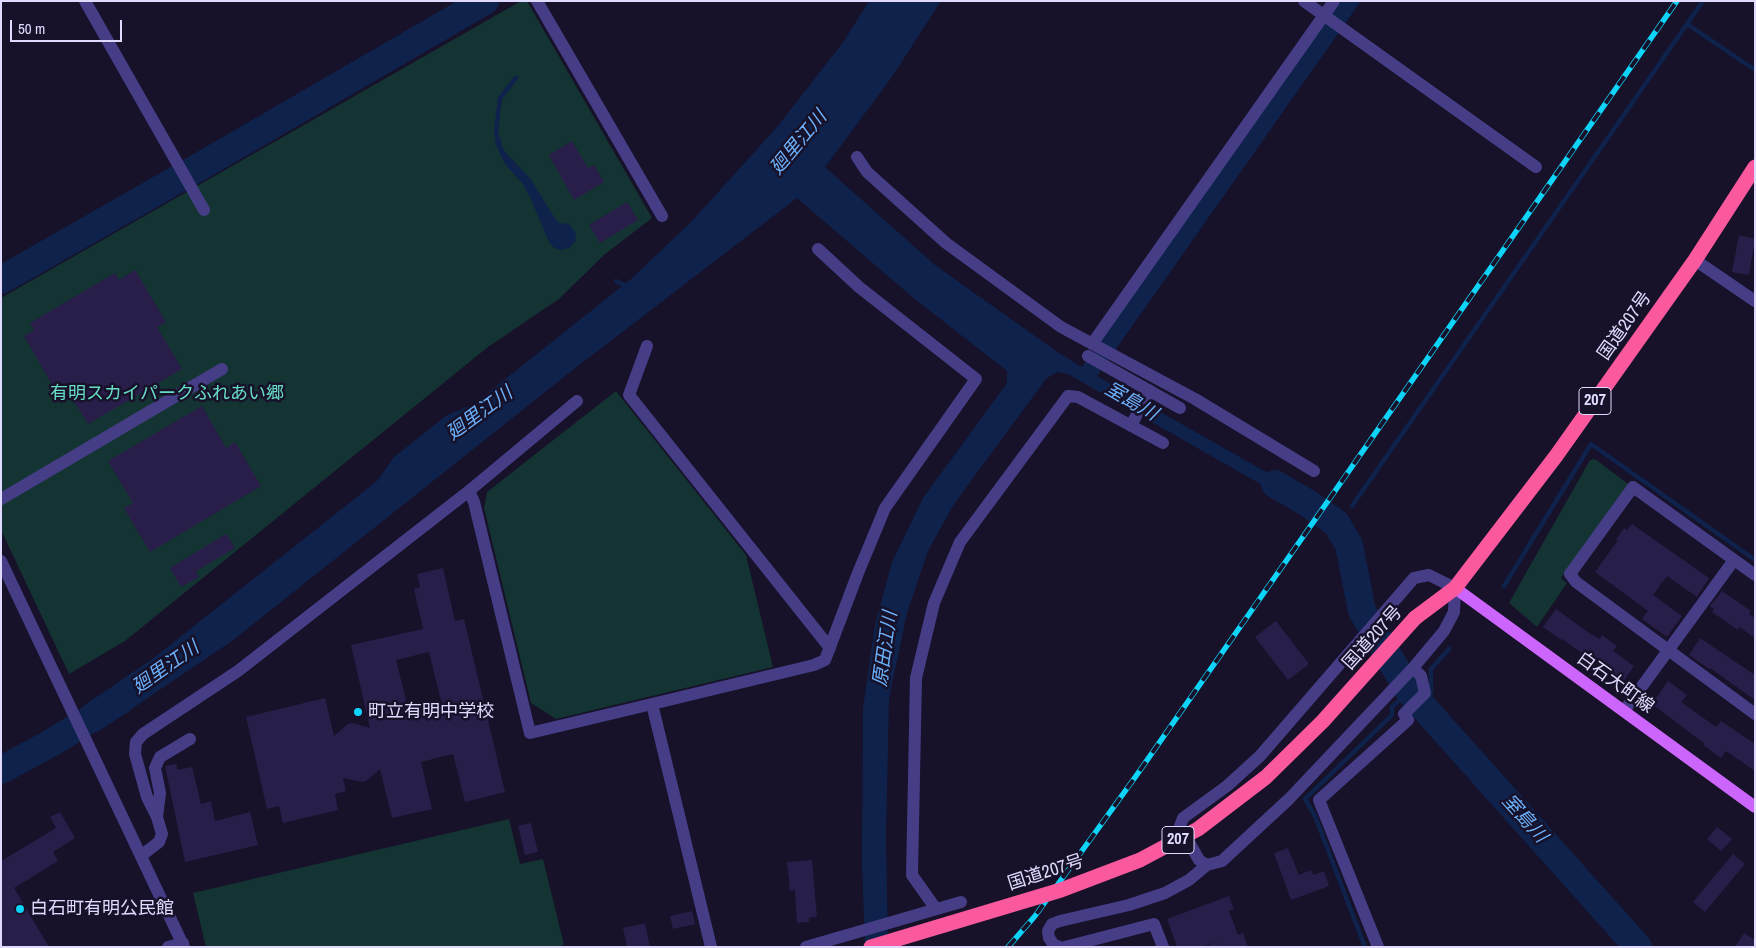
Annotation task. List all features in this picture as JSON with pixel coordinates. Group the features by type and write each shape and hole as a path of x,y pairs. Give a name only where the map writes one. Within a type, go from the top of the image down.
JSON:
{"highway":[{"name":"国道207号","path":"871,947 1061,890 1140,860 1198,829 1266,777 1311,734 1416,618 1455,588 1556,456 1695,260 1755,167"}],"main road":[{"name":"白石大町線","path":"1455,588 1755,807"}],"street":[{"path":"84,1 204,210"},
{"path":"537,1 662,216"},
{"path":"1304,1 1536,167"},
{"path":"1090,350 1334,1"},
{"path":"856,157 867,172 946,243 1090,350 1111,362 1195,399 1314,471"},
{"path":"469,491 474,502 530,733 814,665 826,660 885,508 976,379 859,287 818,249"},
{"path":"1695,260 1755,301"},
{"path":"647,346 629,395 830,648"},
{"path":"1111,362 1149,390 1180,408"},
{"path":"1,499 222,369"},
{"path":"1131,426 1149,390"},
{"path":"936,909 912,875 916,678 934,603 960,542 1068,396 1078,397 1163,443"},
{"path":"142,855 159,842 162,834 157,816 147,797 135,754 136,742 143,734 238,671 469,491 577,401"},
{"path":"1755,575 1633,487 1570,574 1576,582 1755,714"},
{"path":"1624,711 1734,560"},
{"path":"1,561 183,945 168,947"},
{"path":"1060,947 1054,945 1049,938 1048,931 1052,924 1129,905 1165,893 1189,880 1207,865 1222,860 1283,805 1413,668 1444,631 1454,612 1455,588 1429,575 1414,578 1260,756 1227,786 1183,818 1180,826 1199,860 1207,865"},
{"path":"1378,947 1319,800 1408,720 1404,714 1425,693 1421,676 1413,668"},
{"path":"652,704 711,947"},
{"path":"157,816 160,794 155,768 160,757 190,739"},
{"path":"806,947 961,902"},
{"path":"1065,947 1154,924 1163,947"}],"green space":[{"name":"有明スカイパークふれあい郷","path":"521,1 527,1 652,218 604,255 559,299 488,347 125,641 69,674 1,530 1,298"},
{"path":"616,391 746,555 773,667 556,719 531,703 484,508 487,492"},
{"path":"1595,459 1628,484 1561,578 1567,583 1537,627 1509,603 1590,460"},
{"path":"509,819 520,864 543,859 564,945 557,947 206,947 193,893"}],"water":[{"name":"原田江川","path":"869,1 941,1 892,77 825,167 935,265 1056,351 1082,367 1341,1 1361,1 1097,376 1312,498 1304,509 1068,374 1057,372 1046,379 954,504 928,551 907,613 889,698 886,837 888,947 865,947 862,863 863,709 875,625 892,562 923,498 1007,383 1007,371 911,296 797,198 569,373 232,641 96,733 83,706 151,660 377,481 394,457 447,415 474,404 631,279 692,221 777,127 844,41"},
{"path":"494,141 499,141 506,153 530,178 556,220 561,224 567,223 572,227 576,235 575,242 569,248 560,250 553,247 548,240 530,197 522,183 505,164"}],"building":[{"path":"572,141 588,168 594,165 604,182 574,200 549,155"},
{"path":"627,202 638,220 600,243 589,225"},
{"path":"1739,235 1755,239 1749,275 1732,272"},
{"path":"135,270 166,322 157,327 182,369 88,424 63,383 54,388 24,336 34,330 30,323 115,273 119,280"},
{"path":"202,406 226,448 235,442 261,486 150,552 124,508 133,503 108,461"},
{"path":"1632,524 1709,578 1697,597 1667,576 1653,595 1682,616 1667,637 1642,619 1648,611 1595,572 1618,540 1616,539 1624,528 1627,530"},
{"path":"226,534 235,548 196,571 199,577 181,587 170,568"},
{"path":"443,568 455,621 464,619 505,792 465,802 453,754 421,762 432,809 392,818 380,769 366,781 362,782 343,778 346,791 335,794 338,810 283,823 279,806 267,809 246,717 325,698 334,736 348,724 352,723 370,728 351,645 423,629 414,589 420,587 417,574","holes":["429,652 442,705 409,712 396,660"]},
{"path":"1722,591 1751,611 1749,614 1755,618 1755,638 1739,627 1738,630 1712,612 1714,609 1710,606"},
{"path":"1556,609 1589,633 1600,639 1602,635 1617,646 1613,651 1634,666 1623,682 1543,627"},
{"path":"1276,621 1309,664 1288,680 1255,637"},
{"path":"1700,638 1755,675 1755,700 1689,655"},
{"path":"1668,681 1687,695 1681,702 1716,727 1721,721 1755,744 1755,771 1726,751 1721,758 1652,704"},
{"path":"176,764 178,770 192,767 201,804 211,801 215,821 250,812 258,845 185,862 165,766"},
{"path":"60,812 75,838 53,852 58,861 14,888 49,947 1,947 1,861 56,828 50,817"},
{"path":"531,823 538,852 525,855 518,826"},
{"path":"1717,827 1732,839 1721,851 1707,839"},
{"path":"1288,848 1299,875 1311,870 1313,875 1324,871 1329,886 1291,900 1274,853"},
{"path":"1733,854 1745,864 1705,912 1693,902"},
{"path":"812,860 817,917 809,918 809,922 797,923 795,890 790,891 787,862"},
{"path":"1229,896 1234,909 1229,911 1238,935 1243,933 1248,947 1209,947 1209,945 1222,940 1202,947 1177,947 1167,919"},
{"path":"692,911 695,924 673,929 670,916"},
{"path":"645,923 650,947 627,947 623,928"},
{"path":"1744,933 1755,940 1755,947 1735,947"}],"waterway":[{"path":"1,280 485,1"},
{"path":"1703,1 1687,24 1755,70"},
{"path":"1352,506 1687,24"},
{"path":"500,146 496,132 500,98 516,78"},
{"path":"616,281 628,287"},
{"path":"1504,586 1591,444 1755,560"},
{"name":"室島川","path":"1275,484 1336,523 1349,545 1362,611 1409,691 1638,947"},
{"path":"1429,695 1431,693 1431,669 1449,649"},
{"name":"室島川","path":"1365,947 1315,816 1305,799 1392,715 1392,707 1409,691"},
{"name":"廻里江川","path":"1,770 51,743 121,700"}],"railway":[{"path":"1008,947 1035,916 1136,776 1677,1"}],"place":[{"name":"町立有明中学校","path":"358,712"},
{"name":"白石町有明公民館","path":"20,909"}]}
